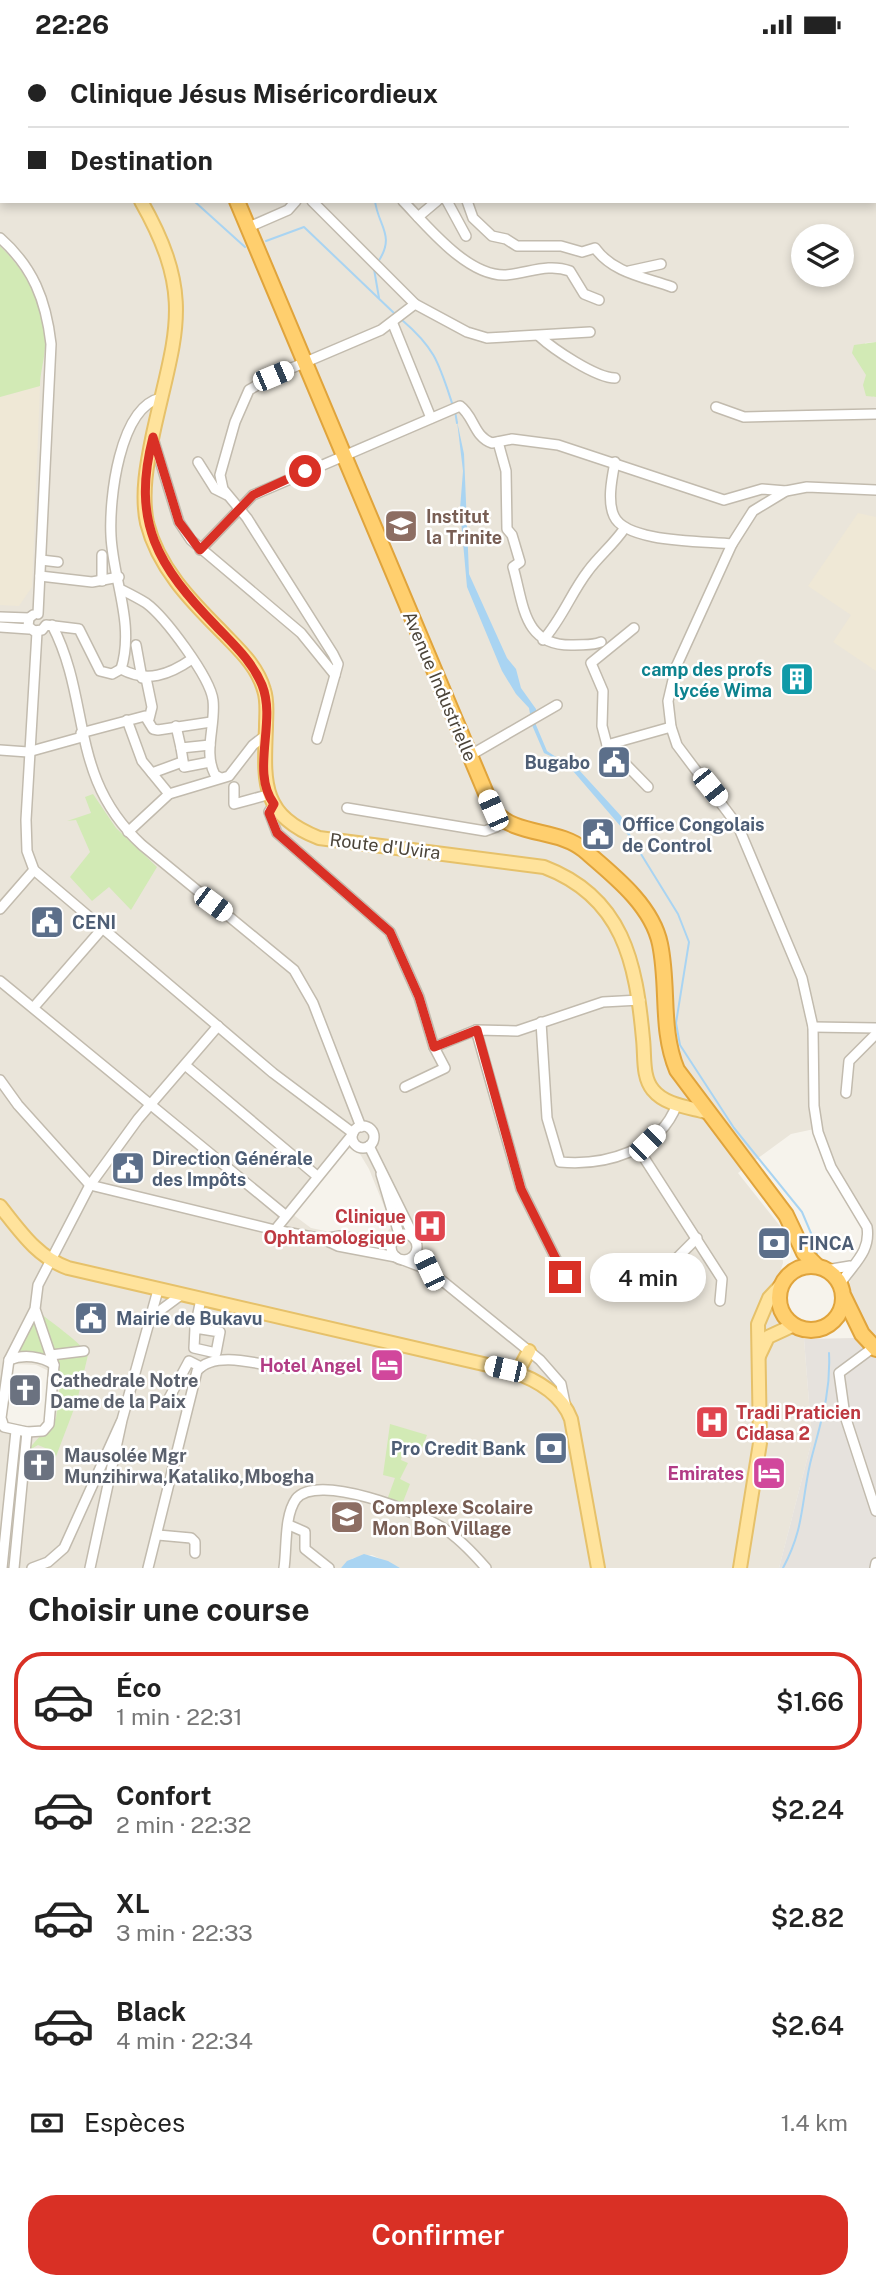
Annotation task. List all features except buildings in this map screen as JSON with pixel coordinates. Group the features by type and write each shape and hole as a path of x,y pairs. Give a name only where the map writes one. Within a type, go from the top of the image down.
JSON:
{"highway":[{"name":"Avenue Industrielle","path":"238,203 469,756 493,810 503,821"},
{"path":"503,821 581,847 612,875 647,914 661,946 668,1046 677,1070 786,1215 804,1253 841,1288 862,1334 875,1348"},
{"path":"797,1237 799,1256 796,1270 783,1283 780,1306 794,1325 813,1329 827,1325 862,1334"},
{"path":"796,1270 821,1268"},
{"path":"827,1325 841,1309 841,1288"}],"main road":[{"path":"142,203 162,239 175,285 177,330 144,490 152,537 181,589 252,664 266,696 271,799"},
{"name":"Route d'Uvira","path":"271,799 286,821 319,838 507,860 544,867 566,876 601,903 620,932 633,967 639,1000 647,1083 655,1094 677,1104 706,1112"},
{"path":"1,1210 50,1261 158,1290 517,1373 537,1382 566,1408 577,1444 598,1568"},
{"path":"740,1568 760,1443 758,1324 769,1298 783,1283"},
{"path":"758,1359 768,1336 794,1325"},
{"path":"517,1373 529,1351"}],"street":[{"path":"249,227 288,210 294,203"},
{"path":"314,203 415,304 487,338 590,332"},
{"path":"405,203 457,257 488,273 502,275 560,267 570,271 584,294 599,300"},
{"path":"418,217 435,203"},
{"path":"448,203 466,236"},
{"path":"468,203 473,218 492,236 527,248 561,246 582,252 595,249 624,272 672,287"},
{"path":"0,238 34,279 48,320 51,344 40,576 33,623 28,752 27,851 34,870 101,930 304,1097 356,1132 373,1133 369,1146"},
{"path":"624,272 661,264"},
{"path":"317,739 338,664 240,508 228,496 220,482 220,475 245,396 263,381 398,320 415,304"},
{"path":"398,320 431,418"},
{"path":"540,336 564,358 586,365 608,378 615,378"},
{"path":"121,669 124,615 111,536 116,476 132,419 146,404 161,398"},
{"path":"200,550 253,495 342,454 460,406 467,411 485,440 498,442 520,439 558,445 724,500 762,489 786,491 807,487 876,491"},
{"path":"716,407 744,417 876,414"},
{"path":"153,437 179,522 200,550 300,633 335,675"},
{"path":"498,442 506,471 507,529 512,535 520,562 513,567 530,624 543,640 566,645 601,642"},
{"path":"198,462 215,489 228,496"},
{"path":"615,462 611,506 613,516 624,529 655,537 732,544"},
{"path":"786,491 753,511 732,544 676,667 668,702 671,727 686,759 738,826 802,978 813,1027 814,1106 818,1132 831,1167 867,1227 865,1251 852,1266 841,1288"},
{"path":"543,640 557,623 588,570 611,547 624,529"},
{"path":"102,555 102,581"},
{"path":"41,560 58,562"},
{"path":"40,576 102,581 119,577"},
{"path":"122,590 152,609 192,659 211,691 210,762 219,777"},
{"path":"0,617 33,623"},
{"path":"0,627 33,623 44,618 49,625 70,673 81,735 99,786 128,832 294,970 313,1003 356,1132 358,1147 369,1146"},
{"path":"49,625 79,629 96,666 105,674 121,669 144,678 159,676 192,659"},
{"path":"634,628 591,663 603,691 602,726 607,745 648,787"},
{"path":"136,645 152,707 149,719 153,729 211,722"},
{"path":"469,756 557,705"},
{"path":"0,750 28,752 127,720 145,716 149,719"},
{"path":"127,720 140,757 169,794"},
{"path":"176,726 184,767 210,762"},
{"path":"607,745 671,727"},
{"path":"128,832 169,794 234,773 253,745 266,735"},
{"path":"181,748 210,745"},
{"path":"152,772 182,762"},
{"path":"234,787 233,804 271,799 269,813 277,833 390,932 419,997 434,1047 445,1069 405,1087"},
{"path":"347,808 485,831 503,821"},
{"path":"0,909 34,870"},
{"path":"34,1007 101,930"},
{"path":"0,981 285,1215"},
{"path":"434,1047 477,1030 517,1031 541,1022 560,1019 603,1002 639,1000"},
{"path":"541,1022 547,1118 558,1160 562,1163 605,1159 639,1150 667,1124 677,1104"},
{"path":"35,1309 54,1365 49,1423 43,1431 16,1431 4,1427 1,1418 9,1360 35,1309 38,1285 90,1185 151,1105 218,1026"},
{"path":"813,1027 876,1028"},
{"path":"477,1030 521,1189 565,1277"},
{"path":"846,1093 849,1061 876,1034"},
{"path":"185,1065 317,1176"},
{"path":"0,1080 18,1105 90,1185 323,1239 338,1246 399,1259 429,1270 529,1351 561,1384 566,1408"},
{"path":"275,1230 356,1132"},
{"path":"369,1146 381,1174 399,1234"},
{"path":"639,1150 722,1279 720,1301"},
{"path":"381,1174 388,1182 429,1270"},
{"path":"399,1234 409,1234 416,1242 415,1255 399,1259"},
{"path":"390,1245 399,1234"},
{"path":"323,1239 340,1235 390,1245 399,1259"},
{"path":"648,1287 697,1238"},
{"path":"821,1268 852,1266"},
{"path":"90,1568 122,1420 158,1290"},
{"path":"150,1318 181,1295"},
{"path":"195,1328 201,1299"},
{"path":"875,1348 839,1373 845,1416 876,1511"},
{"path":"51,1355 84,1351"},
{"path":"9,1360 19,1356 46,1360 54,1365"},
{"path":"167,1402 189,1361 201,1367 221,1360 282,1368"},
{"path":"149,1568 190,1395 201,1367"},
{"path":"32,1568 48,1562 64,1548 111,1439 122,1420"},
{"path":"2,1568 11,1534 16,1431"},
{"path":"15,1494 27,1432"},
{"path":"284,1568 289,1525 296,1499 316,1488 376,1500 424,1517 453,1535 486,1568"},
{"path":"289,1525 305,1532 305,1549 330,1568"},
{"path":"11,1534 15,1568"},
{"path":"158,1535 191,1538 195,1542 195,1553"}],"shaded area":[{"path":"0,203 876,203 876,342 865,343 866,375 873,397 876,397 876,1344 850,1301 850,1281 871,1245 871,1224 835,1164 824,1133 819,1128 791,1134 738,1173 780,1226 783,1263 776,1284 781,1314 804,1339 812,1440 779,1568 400,1568 372,1555 353,1558 341,1568 0,1568","holes":["344,1148 357,1149 369,1169 392,1226 378,1242 311,1228 295,1216 293,1209","14,1364 36,1365 49,1371 45,1420 38,1427 6,1423 3,1415"]},
{"path":"40,386 32,587 19,606 0,605 0,397"},
{"path":"858,513 876,517 876,671 833,642 851,615 808,586"},
{"path":"863,1329 876,1344 876,1568 779,1568 812,1440 804,1339 854,1338"}],"green space":[{"path":"0,246 27,280 39,305 45,348 40,386 0,397"},
{"path":"876,342 876,397 866,396 863,385 866,375 852,353 854,345"},
{"path":"93,794 116,828 157,867 131,910 109,887 92,901 70,877 90,852 76,820 67,821 91,813 85,797"},
{"path":"35,1309 72,1338 88,1355 77,1401 52,1467 50,1450 38,1445 26,1452 56,1418 61,1376 37,1315 46,1360 18,1356"},
{"path":"390,1424 427,1435 420,1454 403,1450 401,1460 408,1463 400,1479 410,1484 401,1507 387,1500 395,1478 383,1475"}],"water":[{"path":"457,421 464,454 469,574 507,658 516,669 521,688 536,709 536,725 547,751 556,757 569,759 621,816 630,834 628,835 567,764 544,753 532,725 529,708 516,694 502,671 467,587 460,509 463,471"},
{"path":"364,1554 388,1561 400,1568 341,1568 347,1561"}],"waterway":[{"path":"196,203 245,247"},
{"path":"375,203 386,237 386,245 378,262"},
{"path":"266,241 304,227 395,314"},
{"path":"374,269 379,298"},
{"path":"402,320 435,358 453,406"},
{"path":"455,411 457,423"},
{"path":"628,833 678,914 689,942 676,1023 680,1045 734,1128 802,1212 816,1245 817,1256"},
{"path":"783,1568 795,1541 827,1396 829,1353"}],"place":[{"name":"Institut la Trinite","path":"401,526"},
{"name":"camp des profs lycée Wima","path":"797,679"},
{"name":"Bugabo","path":"614,762"},
{"name":"Office Congolais de Control","path":"598,834"},
{"name":"CENI","path":"47,922"},
{"name":"Direction Générale des Impôts","path":"128,1168"},
{"name":"Clinique Ophtamologique","path":"430,1226"},
{"name":"FINCA","path":"774,1243"},
{"name":"Mairie de Bukavu","path":"91,1318"},
{"name":"Hotel Angel","path":"387,1365"},
{"name":"Cathedrale Notre Dame de la Paix","path":"25,1390"},
{"name":"Tradi Praticien Cidasa 2","path":"712,1422"},
{"name":"Pro Credit Bank","path":"551,1448"},
{"name":"Mausolée Mgr Munzihirwa,Kataliko,Mbogha","path":"39,1465"},
{"name":"Emirates","path":"769,1473"},
{"name":"Complexe Scolaire Mon Bon Village","path":"347,1517"}],"route":[{"path":"305,471 253,495 200,550 179,522 153,437 144,490 147,523 157,550 181,589 252,664 263,686 267,706 266,787 267,795 274,804 269,813 270,821 277,833 367,909 390,932 419,997 434,1047 477,1030 481,1055 501,1113 521,1189 556,1254 565,1277"}]}
